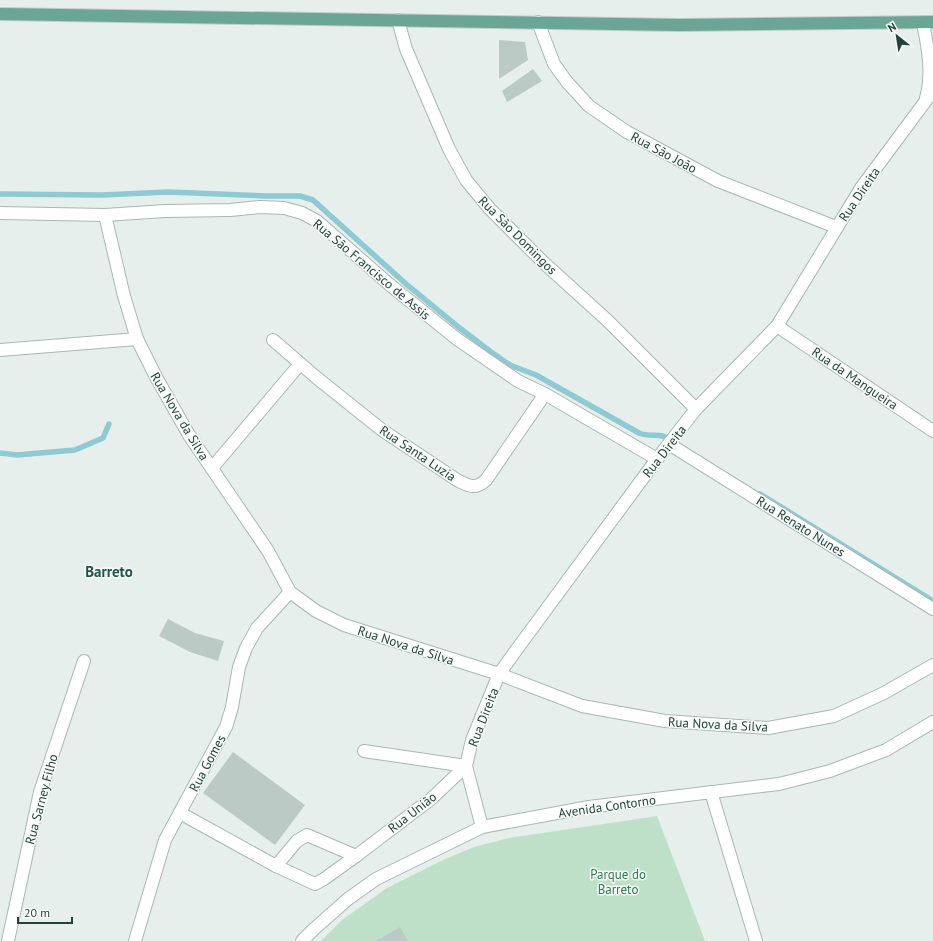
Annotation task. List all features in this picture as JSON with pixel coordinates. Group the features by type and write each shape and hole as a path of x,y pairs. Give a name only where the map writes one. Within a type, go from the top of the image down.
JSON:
{"main road":[{"path":"0,14 679,25 928,22"}],"street":[{"name":"Rua São Domingos","path":"398,20 406,49 449,149 466,180 488,208 543,262 608,321 696,410"},
{"name":"Rua São João","path":"538,22 554,64 567,82 589,106 627,132 718,181 836,227"},
{"name":"Rua Direita","path":"482,827 466,766 472,740 499,674 680,430 696,410 777,326 861,188 929,95 930,71 928,22"},
{"name":"Rua São Francisco de Assis","path":"0,213 105,215 165,211 230,210 260,207 284,208 302,213 317,221 390,285 457,339 518,381 545,394 657,459"},
{"name":"Rua Nova da Silva","path":"105,215 124,296 137,339 156,377 188,435 268,551 290,592 316,611 344,625 499,674 582,706 665,721 768,728 834,716 884,693 933,665"},
{"name":"Rua da Mangueira","path":"777,326 933,431"},
{"path":"0,350 137,339"},
{"name":"Rua Santa Luzia","path":"273,340 300,364 382,430 470,487 476,486 486,480 545,394"},
{"path":"212,468 300,364"},
{"name":"Rua Renato Nunes","path":"669,444 933,609"},
{"name":"Rua Gomes","path":"135,941 166,840 226,727 232,707 239,667 246,648 257,628 290,592"},
{"name":"Rua Sarney Filho","path":"8,941 40,792 84,661"},
{"name":"Avenida Contorno","path":"302,941 348,899 376,880 405,864 482,827 589,807 779,784 830,771 886,750 933,722"},
{"path":"364,751 466,766"},
{"name":"Rua União","path":"180,813 276,866 314,884 324,879 356,856 431,799 466,766"},
{"path":"711,792 756,941"},
{"path":"276,866 297,841 307,835 356,856"}],"green space":[{"name":"Parque do Barreto","path":"657,816 705,941 321,941 342,920 387,888 443,860 474,847 509,838"}],"building":[{"path":"499,40 525,42 528,60 499,79"},
{"path":"533,69 542,81 507,102 502,91"},
{"path":"168,619 195,633 224,641 218,661 190,652 159,636"},
{"path":"233,752 305,805 275,845 203,793"},
{"path":"400,927 408,941 376,941"}],"waterway":[{"path":"0,194 102,195 168,192 300,196 313,200 405,283 461,329 510,365 536,375 639,433 663,436 672,440"},
{"path":"0,453 17,455 75,450 103,438 109,424"},
{"path":"760,494 933,601"}],"district":[{"name":"Barreto","path":"109,572"}]}
